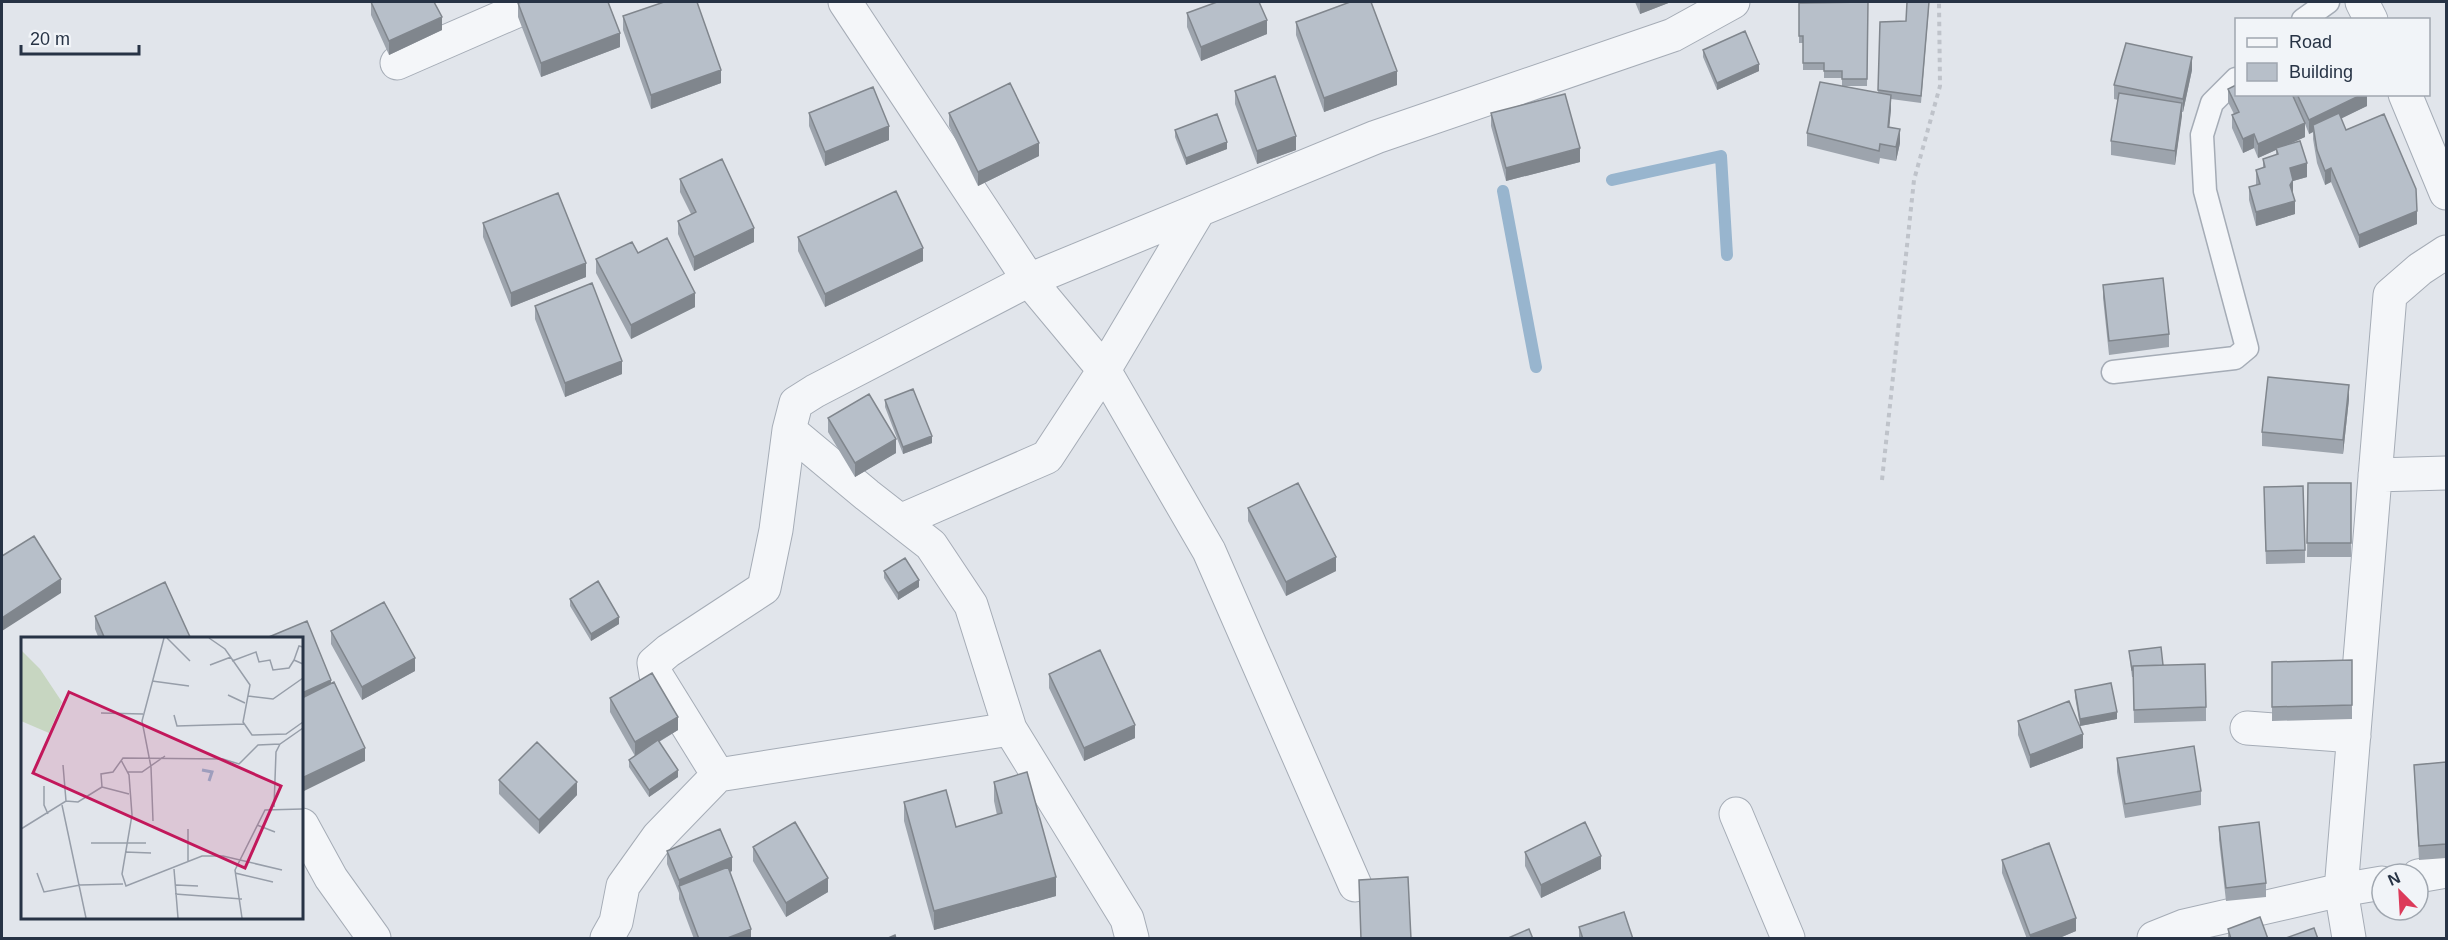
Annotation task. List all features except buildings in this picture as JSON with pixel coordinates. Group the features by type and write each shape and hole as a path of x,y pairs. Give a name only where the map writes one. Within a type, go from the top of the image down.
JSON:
{"street":[{"path":"397,63 537,2"},
{"path":"845,2 1029,280 1104,370 1209,551 1355,885"},
{"path":"718,775 656,675 654,663 668,651 764,588 776,530 789,430 796,403 1029,280 1376,136 1673,35 1732,2"},
{"path":"2362,2 2370,18"},
{"path":"2406,96 2446,193"},
{"path":"900,520 1047,457 1104,370 1199,210"},
{"path":"2349,939 2341,890 2390,294 2446,252"},
{"path":"789,430 931,545 971,605 1010,729 1127,919 1132,939"},
{"path":"2375,476 2446,473"},
{"path":"607,939 616,922 623,886 658,837 718,775 1010,729"},
{"path":"2247,729 2354,736"},
{"path":"1736,814 1788,939"},
{"path":"303,827 331,878 374,939"},
{"path":"2430,874 2446,872"},
{"path":"2154,939 2184,926 2370,885"}],"lane":[{"path":"2306,18 2328,2"},
{"path":"2113,372 2235,358 2247,348 2205,191 2202,135 2212,104 2235,80"}],"path":[{"path":"1882,480 1914,180 1940,86 1939,2"}],"waterway":[{"path":"1612,180 1721,156 1727,255"},
{"path":"1503,191 1536,367"}]}
